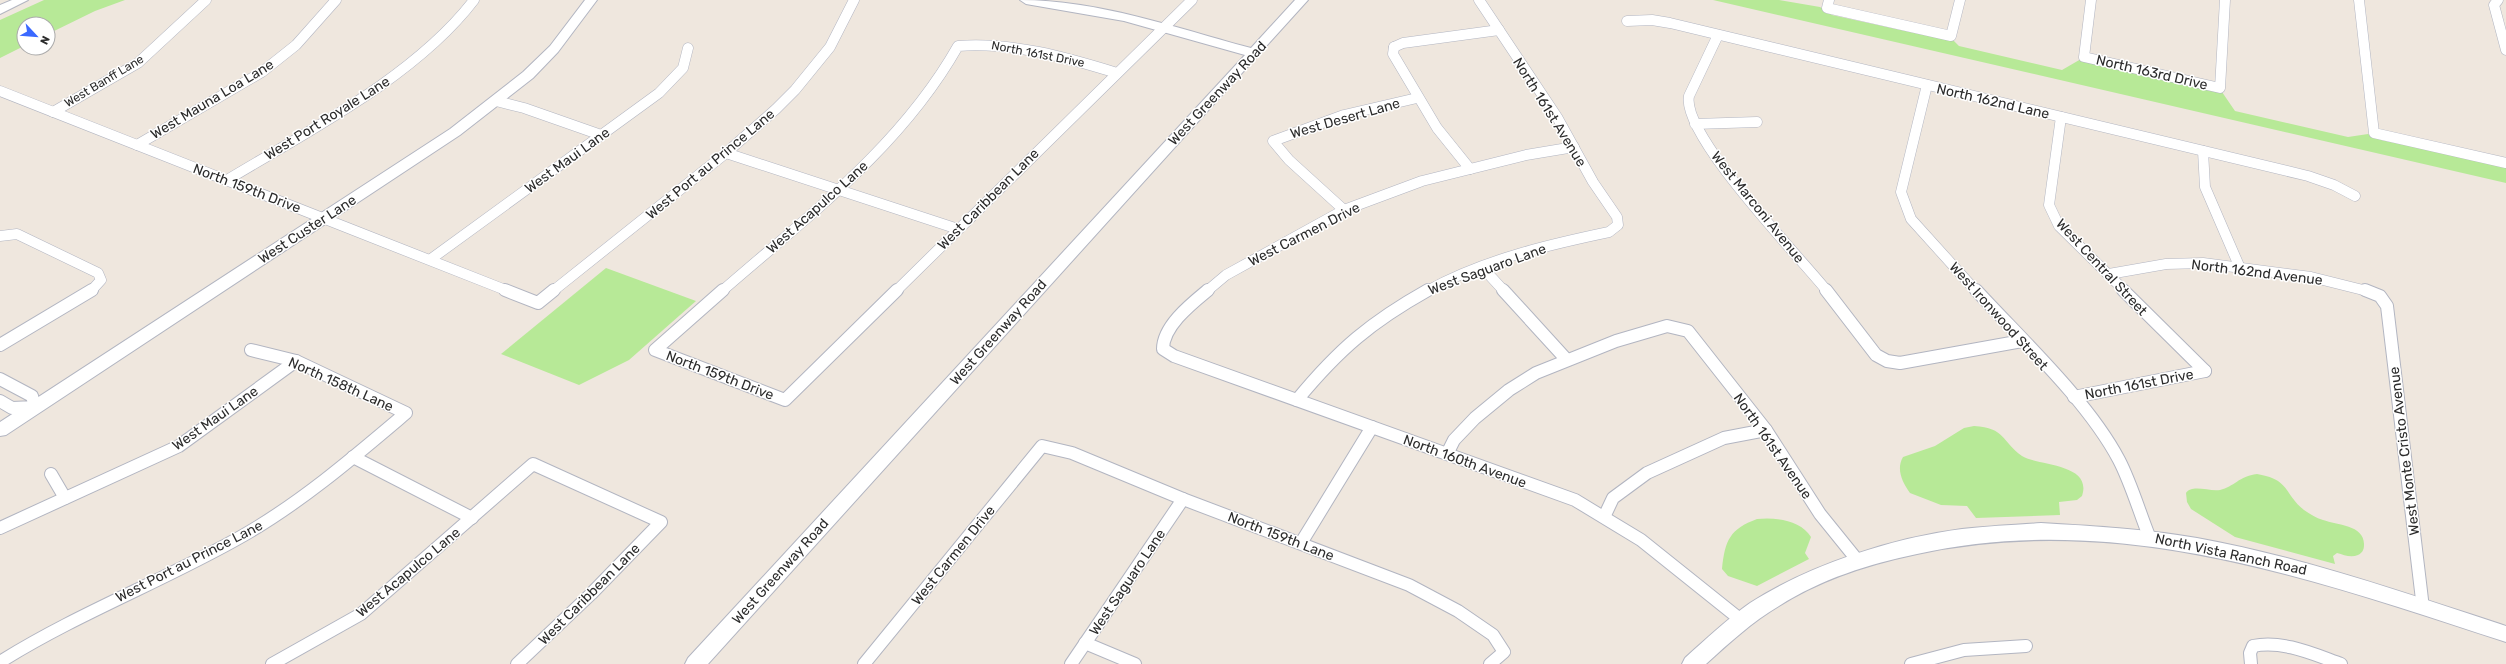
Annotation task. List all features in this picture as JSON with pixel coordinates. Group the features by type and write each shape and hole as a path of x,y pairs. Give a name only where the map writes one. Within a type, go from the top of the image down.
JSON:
{"street":[{"path":"0,10 22,0"},
{"name":"West Banff Lane","path":"53,112 138,63 206,0"},
{"name":"West Mauna Loa Lane","path":"137,145 262,72 296,44 336,0"},
{"name":"West Port Royale Lane","path":"227,180 376,89 432,45 474,0"},
{"name":"West Custer Lane","path":"0,430 455,132 496,101 554,49 591,0"},
{"name":"West Port au Prince Lane","path":"538,303 726,153 776,109 819,63 839,34 854,0"},
{"path":"1026,0 1061,2 1164,28 1253,53"},
{"name":"West Caribbean Lane","path":"785,400 1192,0"},
{"name":"West Greenway Road","path":"695,664 1302,0"},
{"name":"North 161st Avenue","path":"1479,0 1574,147 1593,182 1617,217 1618,224"},
{"path":"1828,4 1951,36 1960,0"},
{"name":"North 163rd Drive","path":"2090,0 2084,57 2220,88 2225,0"},
{"path":"2359,0 2363,51 2374,133 2506,163"},
{"path":"2498,0 2494,5 2506,50"},
{"name":"North 162nd Lane","path":"1627,21 1652,20 2203,151 2314,178 2355,196"},
{"path":"1470,169 1446,143 1417,98 1389,45 1499,30"},
{"name":"West Marconi Avenue","path":"1718,35 1688,99 1689,112 1702,138 1747,196 1813,274 1876,355 1887,361 1900,363 2022,341"},
{"name":"North 161st Drive","path":"958,46 979,43 1030,51 1117,73"},
{"name":"West Acapulco Lane","path":"655,350 838,191 903,124 947,67 958,46"},
{"name":"West Maui Lane","path":"431,259 659,93 683,68 688,48"},
{"name":"West Ironwood Street","path":"1927,85 1901,192 1905,206 1923,233 2074,397 2107,441 2119,460 2149,536"},
{"name":"North 159th Drive","path":"0,91 431,259 538,303"},
{"name":"West Desert Lane","path":"1344,210 1289,160 1273,140 1291,132 1362,110 1417,98"},
{"path":"496,101 524,108 601,135"},
{"name":"West Central Street","path":"2061,117 2049,206 2059,226 2205,371"},
{"path":"1695,124 1757,122"},
{"name":"West Carmen Drive","path":"1163,349 1163,339 1187,308 1226,275 1344,210 1422,181 1526,155 1574,147"},
{"path":"2203,151 2202,176 2206,193 2240,268"},
{"path":"726,153 838,191 958,229"},
{"name":"West Saguaro Lane","path":"1297,400 1310,382 1349,341 1395,307 1437,284 1482,267 1559,243 1609,232 1618,224"},
{"path":"0,345 94,289 101,280 98,273 17,234 2,235"},
{"name":"North 162nd Avenue","path":"2109,274 2184,263 2311,277 2362,289 2380,296"},
{"path":"1447,454 1454,440 1509,390 1536,373 1566,359 1482,267"},
{"name":"West Monte Cristo Avenue","path":"2380,296 2387,306 2423,608"},
{"name":"North 161st Avenue","path":"1566,359 1616,341 1668,326 1688,331 1766,430 1824,520 1858,561"},
{"name":"North 160th Avenue","path":"1163,349 1174,356 1575,500 1605,515 1644,542 1741,620"},
{"name":"North 158th Lane","path":"251,350 296,361 406,413"},
{"name":"North 159th Drive","path":"655,350 785,400"},
{"name":"West Maui Lane","path":"0,528 179,446 296,361"},
{"name":"North 161st Drive","path":"2074,397 2205,371"},
{"path":"0,379 32,396 35,407 12,408 0,401"},
{"name":"West Port au Prince Lane","path":"0,662 42,636 245,535 302,497 406,413"},
{"path":"1301,543 1372,427"},
{"path":"1605,515 1613,498 1648,473 1724,438 1766,430"},
{"name":"West Carmen Drive","path":"864,664 1042,446"},
{"name":"North 159th Lane","path":"1042,446 1072,453 1183,499 1409,585 1458,610 1493,635 1504,652 1490,664"},
{"path":"353,457 472,518"},
{"name":"West Acapulco Lane","path":"272,664 361,614 533,464 661,522"},
{"path":"51,474 65,498"},
{"name":"West Saguaro Lane","path":"1071,664 1183,499"},
{"name":"West Caribbean Lane","path":"517,664 591,594 661,522"},
{"name":"North Vista Ranch Road","path":"1692,664 1741,620 1819,574 1858,561 1937,540 2005,532 2059,531 2149,536 2272,561 2506,634"},
{"path":"1085,643 1135,664"},
{"path":"2252,664 2250,653 2253,646 2272,644 2341,664"},
{"path":"1911,664 1964,650 2026,646"}],"green space":[{"path":"44,0 125,0 95,11 56,30 56,16 16,16 16,50 0,58 0,20"},
{"path":"1713,0 1779,0 1820,7 1832,15 1942,39 1953,40 1959,46 2062,70 2081,59 2222,92 2235,111 2348,137 2368,134 2381,140 2506,166 2506,183"},
{"path":"606,268 696,301 629,360 579,385 501,354"},
{"path":"1974,426 1992,429 1998,432 2022,456 2072,471 2079,477 2083,485 2082,496 2077,500 2059,502 2060,515 1976,518 1967,506 1941,505 1910,493 1900,471 1903,457 1935,446 1964,428"},
{"path":"2257,474 2276,480 2285,488 2297,504 2313,516 2349,527 2360,533 2363,538 2364,547 2362,552 2353,556 2337,553 2333,556 2335,564 2235,537 2191,509 2187,502 2186,493 2189,490 2225,489 2241,479"},
{"path":"1757,519 1779,519 1794,523 1807,531 1811,537 1805,553 1809,559 1757,586 1728,576 1722,569 1725,550 1730,537 1741,527"}]}
